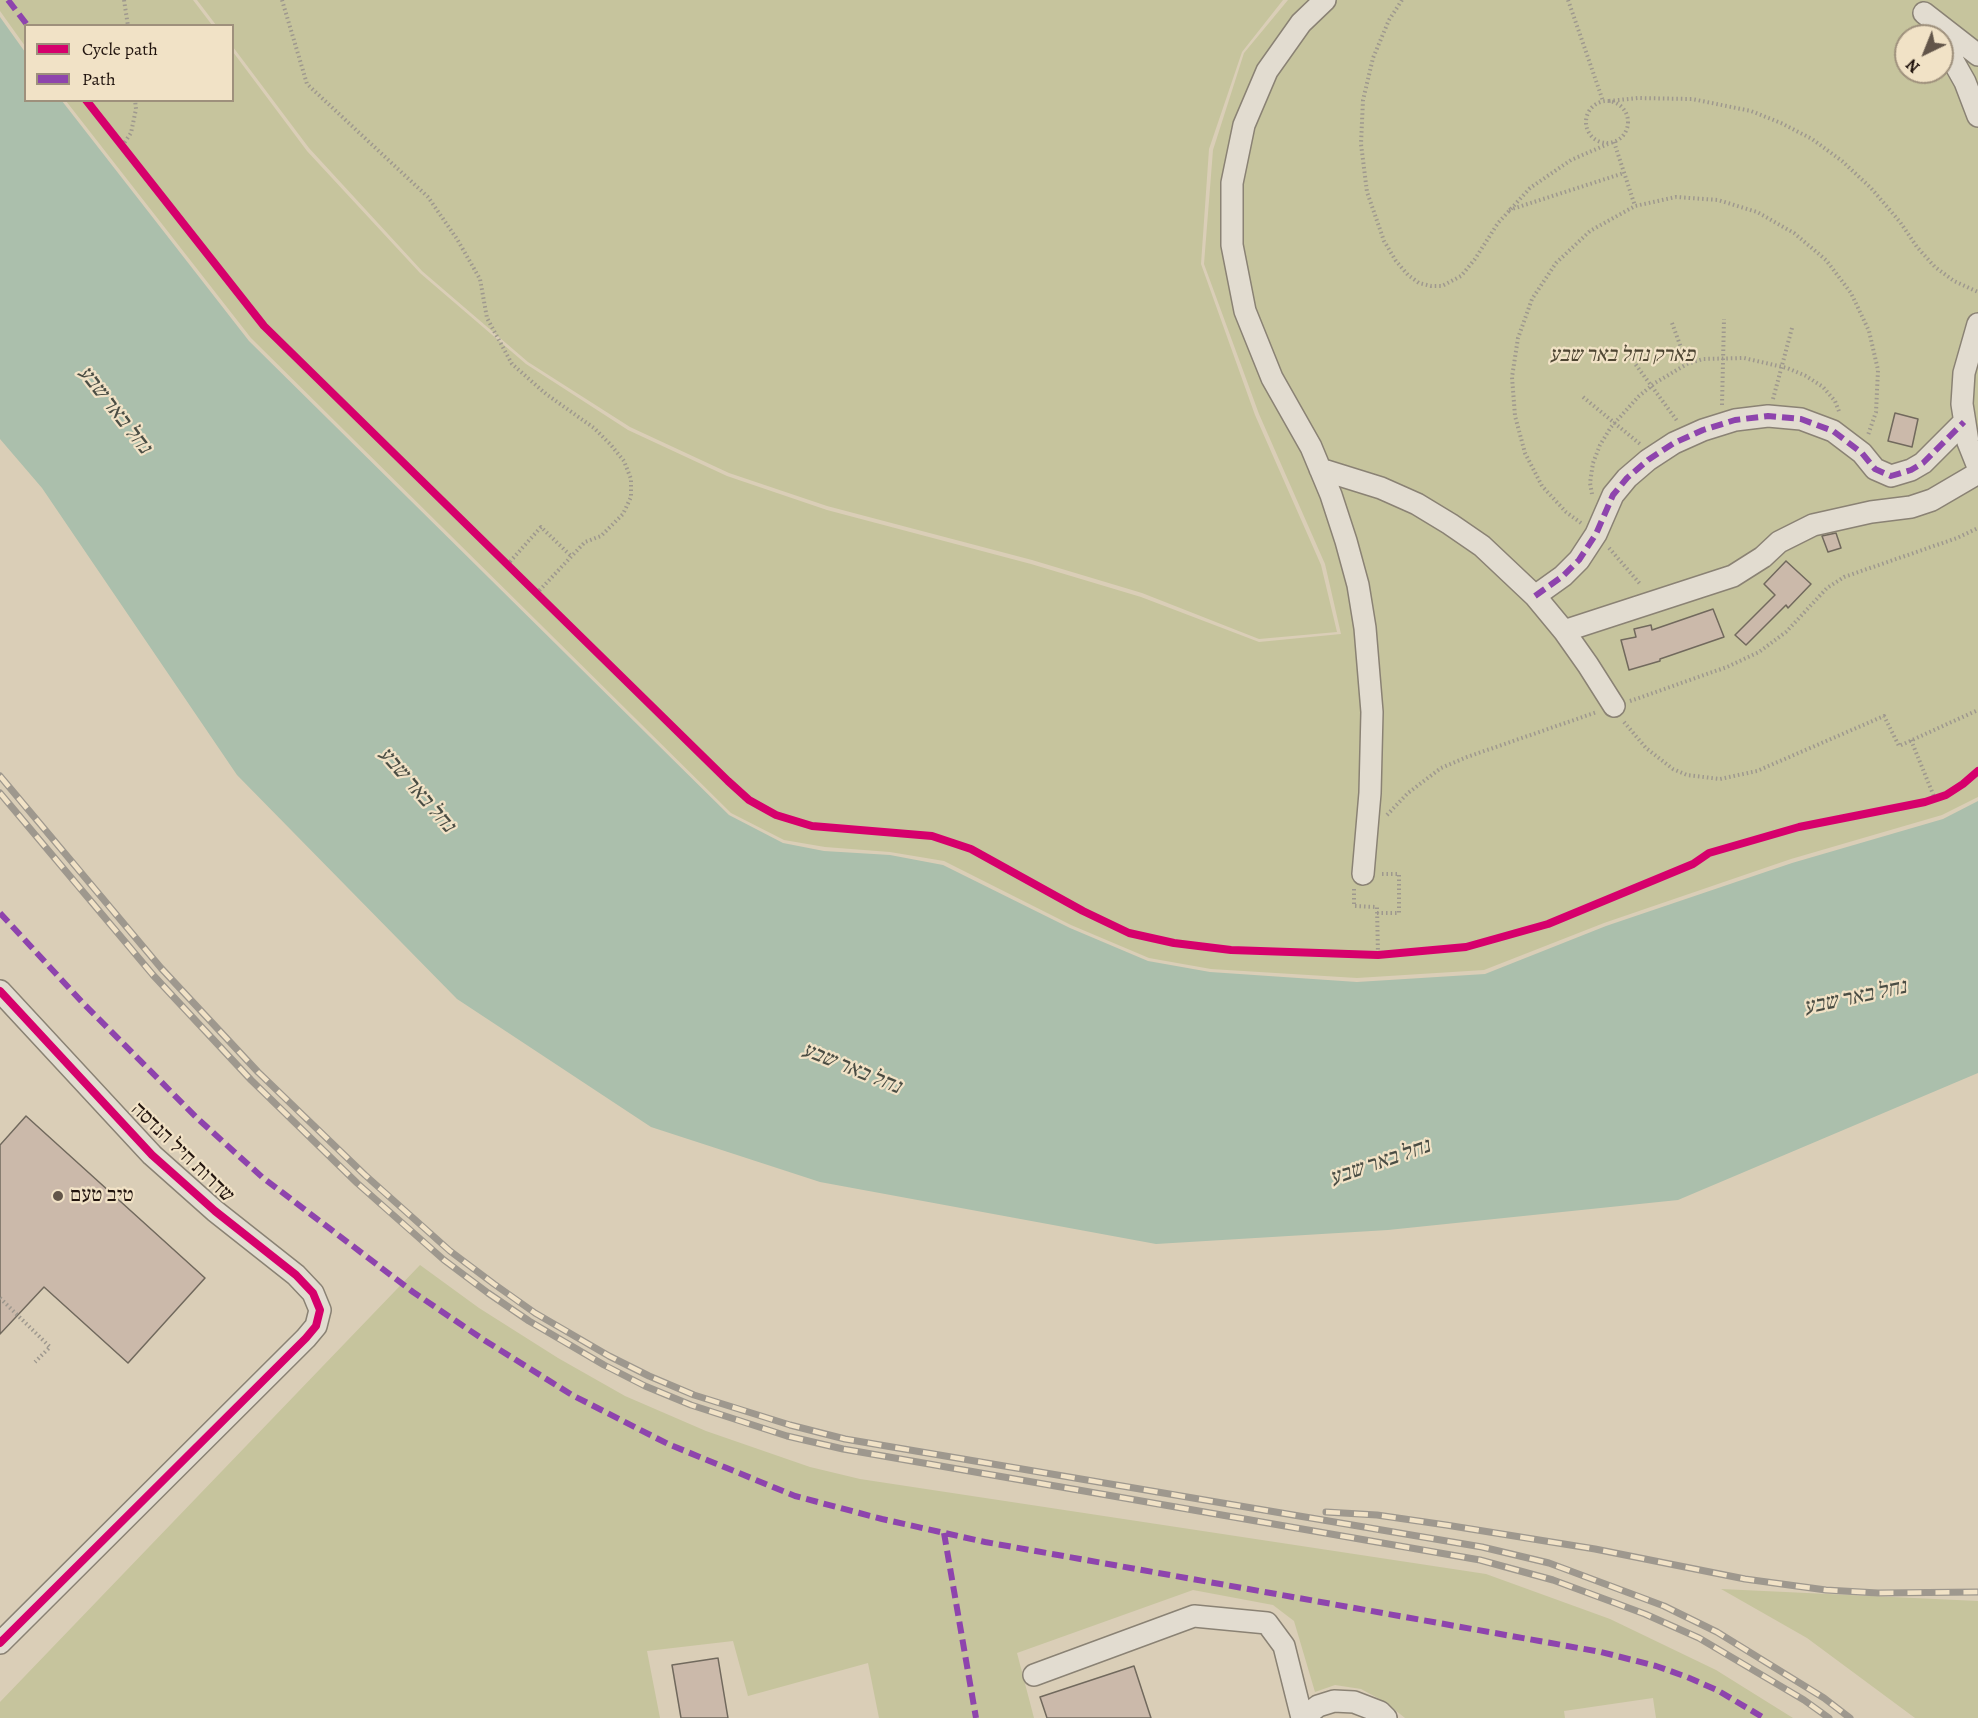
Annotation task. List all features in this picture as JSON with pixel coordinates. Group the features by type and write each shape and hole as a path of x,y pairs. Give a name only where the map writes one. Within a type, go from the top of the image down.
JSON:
{"street":[{"path":"1325,0 1301,23 1267,71 1244,125 1232,183 1232,245 1245,310 1272,378 1311,447 1346,541 1358,585 1370,671 1371,753 1363,874"},
{"path":"1917,7 1930,24"},
{"path":"1917,7 1978,55"},
{"path":"1954,62 1965,82 1978,116"},
{"path":"1978,324 1964,373 1962,404 1968,442 1978,467"},
{"path":"1535,596 1571,568 1599,528 1613,495 1627,478 1655,456 1689,437 1721,424 1768,416 1801,419 1833,431 1862,453 1875,469 1891,476 1901,474 1923,463 1964,422"},
{"path":"1320,469 1381,488 1417,504 1482,546 1535,596 1564,631 1614,706"},
{"path":"1564,631 1733,576 1763,557 1779,543 1813,525 1871,512 1911,507 1932,500 1978,473"},
{"name":"שדרות חיל הנדסה","path":"0,1643 306,1338 319,1319 318,1302 313,1293 285,1266 215,1211 152,1155 3,1002"},
{"path":"1034,1675 1194,1616 1267,1623 1284,1646 1302,1718 1318,1706 1334,1701 1353,1702 1380,1712 1386,1718"}],"path":[{"path":"124,0 128,24"},
{"path":"282,0 307,84 428,197 458,239 480,279 488,318 512,364 546,394 594,428 624,461 631,479 631,497 623,514 601,536 585,542 537,593"},
{"path":"1402,0 1389,20 1373,58 1363,100 1361,144 1367,192 1384,241 1396,261 1408,275 1419,283 1442,286 1452,282 1469,267 1508,210 1530,188 1556,168 1614,142 1626,131 1628,118 1622,106 1609,101"},
{"path":"1568,0 1603,101"},
{"path":"1608,144 1592,138 1586,126 1586,116 1589,110 1593,105 1603,101 1638,98 1692,99 1751,111 1812,139 1842,161 1871,188 1935,267 1954,281 1978,292"},
{"path":"122,146 131,133 135,102"},
{"path":"1614,142 1635,206"},
{"path":"1508,210 1624,173"},
{"path":"1599,528 1566,512 1542,486 1525,453 1515,416 1512,377 1518,338 1532,299 1556,263 1590,231 1635,206 1676,197 1718,200 1766,217 1794,233 1826,260 1851,293 1869,331 1878,370 1876,412 1862,453"},
{"path":"1721,424 1724,319"},
{"path":"1672,323 1687,364"},
{"path":"1768,416 1792,328"},
{"path":"1625,350 1689,437"},
{"path":"1655,602 1599,528 1590,483 1593,463 1600,445 1624,411 1651,386 1687,364 1703,359 1744,358 1781,366 1806,376 1823,387 1835,401 1842,417 1842,438"},
{"path":"1583,397 1655,456"},
{"path":"507,565 541,527 572,557"},
{"path":"1385,819 1408,793 1441,768 1749,657 1778,639 1822,593 1844,577 1957,538 1978,528"},
{"path":"1614,706 1633,734 1659,759 1687,775 1720,779 1757,771 1884,716 1899,746 1978,710"},
{"path":"1911,740 1935,799"},
{"path":"1377,913 1399,913 1399,874 1355,874 1354,906 1377,907 1377,913 1378,954"},
{"path":"0,1298 50,1347 34,1362"}],"green space":[{"path":"0,0 193,0 211,24 24,24 24,45 0,11"},
{"path":"197,0 1283,0 1242,52 1209,149 1201,264 1255,415 1321,565 1337,632 1259,639 1142,593 1032,560 827,506 729,473 630,427 528,362 422,271 309,148 234,48 234,24 215,24"},
{"name":"פארק נחל באר שבע","path":"1288,0 1978,0 1978,797 1942,815 1791,859 1604,923 1484,970 1357,978 1211,969 1149,958 1071,925 944,861 890,852 825,847 784,840 731,813 251,338 67,102 234,102 234,53 307,151 420,273 526,364 628,430 727,476 827,510 1031,564 1141,597 1259,642 1341,634 1325,564 1259,414 1204,264 1213,150 1244,53"},
{"path":"420,1265 479,1308 558,1358 625,1396 706,1431 810,1467 860,1479 1486,1574 1610,1619 1716,1670 1793,1718 1656,1718 1653,1698 1564,1711 1565,1718 1405,1718 1385,1702 1361,1689 1335,1685 1315,1692 1294,1621 1273,1605 1193,1590 1017,1653 1034,1718 879,1718 868,1663 748,1696 733,1641 647,1651 660,1718 0,1718 0,1702"},
{"path":"1721,1589 1978,1601 1978,1718 1915,1718 1807,1638"}],"water":[{"name":"נחל באר שבע","path":"0,17 24,51 24,102 63,102 249,341 729,815 783,843 824,851 890,855 943,865 1070,928 1148,961 1210,972 1357,982 1485,974 1606,926 1792,863 1943,819 1978,801 1978,1073 1678,1200 1388,1230 1156,1244 820,1182 651,1127 457,999 237,775 42,488 0,439"}],"building":[{"path":"1895,413 1918,419 1912,447 1888,441"},
{"path":"1836,533 1841,548 1828,552 1822,536"},
{"path":"1786,561 1811,584 1746,645 1735,635 1775,595 1764,584"},
{"path":"1713,609 1724,637 1629,670 1621,640 1636,637 1634,629 1651,625 1652,630"},
{"name":"טיב טעם","path":"26,1116 205,1278 128,1363 44,1287 0,1334 0,1145"},
{"path":"718,1658 728,1718 681,1718 672,1665"},
{"path":"1134,1666 1151,1718 1047,1718 1040,1697"}],"railway":[{"path":"0,776 161,968 258,1072 365,1175 450,1251 494,1284 535,1313 609,1356 694,1395 790,1425 845,1439 1482,1547 1549,1563 1664,1606 1717,1632 1824,1698 1850,1718"},
{"path":"0,793 153,975 251,1080 357,1183 444,1260 488,1293 529,1321 645,1386 691,1405 787,1436 843,1449 1480,1560 1553,1580 1645,1614 1699,1638 1804,1700 1829,1718"},
{"path":"1326,1512 1377,1515 1446,1525 1595,1549 1745,1579 1826,1590 1878,1593 1978,1592"}],"marked path":[{"path":"8,0 26,24"},
{"path":"1535,596 1563,576 1579,560 1596,534 1613,495 1627,478 1648,460 1674,443 1703,430 1735,420 1768,416 1801,419 1833,431 1862,453 1875,469 1891,476 1911,470 1923,463 1964,422"},
{"path":"0,913 82,1002 197,1118 262,1177 413,1292 484,1340 572,1395 668,1444 795,1496 882,1519 985,1542 1601,1652 1656,1666 1687,1677 1717,1690 1764,1718"},
{"path":"944,1533 976,1718"}],"cycle path":[{"path":"88,102 264,326 728,781 749,800 776,815 812,826 932,836 971,849 1083,911 1129,933 1174,943 1231,950 1378,955 1466,947 1548,924 1693,864 1709,853 1799,827 1925,802 1946,795 1978,771"},
{"path":"0,991 152,1155 215,1211 296,1275 313,1293 320,1310 316,1326 306,1338 0,1643"}],"place":[{"name":"טיב טעם","path":"58,1196"}]}
